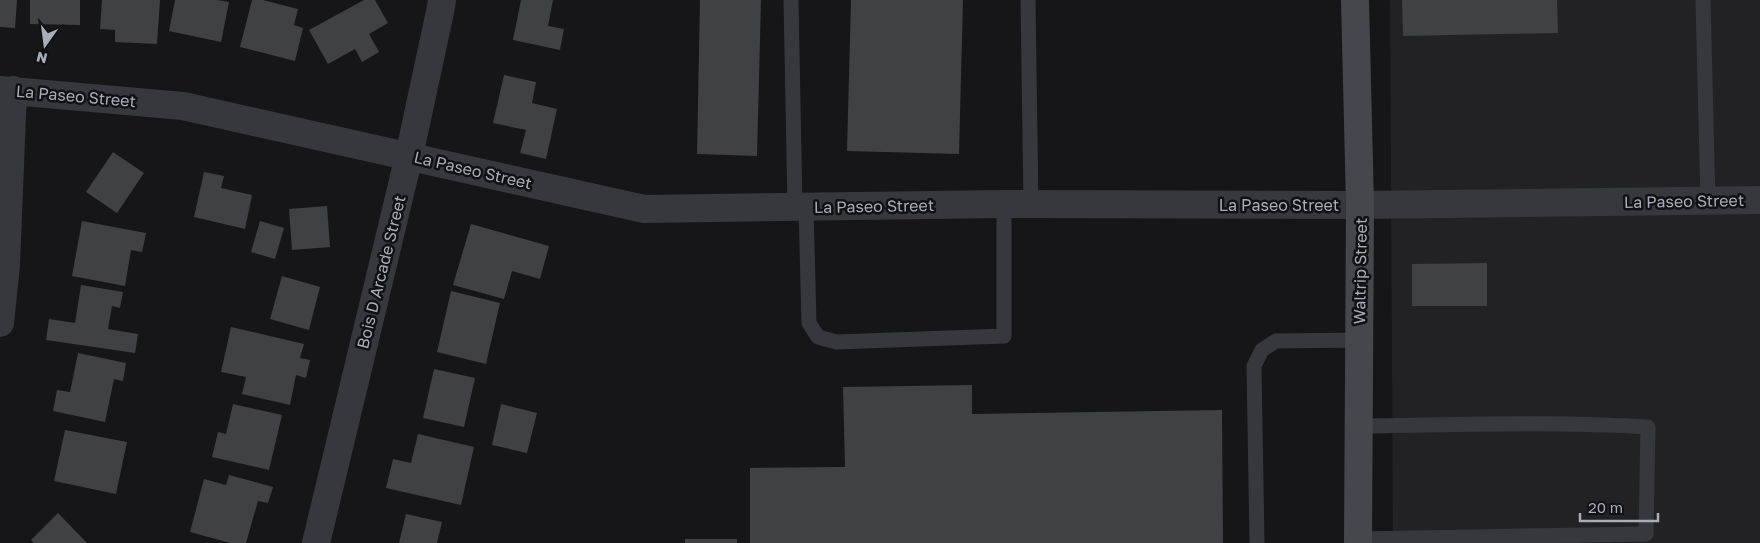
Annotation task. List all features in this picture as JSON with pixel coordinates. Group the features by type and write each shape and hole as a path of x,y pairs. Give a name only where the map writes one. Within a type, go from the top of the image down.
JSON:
{"street":[{"name":"Bois D Arcade Street","path":"316,543 409,156 442,0"},
{"name":"Waltrip Street","path":"1355,0 1360,205 1358,541"},
{"name":"La Paseo Street","path":"6,90 183,106 644,209 1004,204 1360,205 1760,200"},
{"path":"0,323 6,265 6,90"}],"lane":[{"path":"791,0 800,207 809,322 818,337 837,342 1004,336 1004,204"},
{"path":"1028,0 1031,205"},
{"path":"1703,0 1708,201"},
{"path":"1257,543 1254,366 1262,350 1276,341 1359,340"},
{"path":"1358,426 1510,424 1648,427 1646,534 1358,541"}],"shaded area":[{"path":"1390,0 1760,0 1760,543 1393,543"}],"building":[{"path":"0,0 17,0 15,28 0,27"},
{"path":"30,0 80,0 80,25 30,24"},
{"path":"102,0 160,0 157,44 115,42 115,30 100,29"},
{"path":"175,0 217,0 229,2 221,42 169,31"},
{"path":"252,0 263,0 298,9 294,25 303,28 295,61 240,47"},
{"path":"364,0 375,0 388,23 369,34 379,52 362,62 355,49 328,64 309,30"},
{"path":"521,0 553,0 548,26 564,29 560,50 513,40"},
{"path":"700,0 761,0 757,156 697,154"},
{"path":"851,0 963,0 959,154 847,151"},
{"path":"1402,0 1557,0 1558,33 1403,36"},
{"path":"504,75 536,82 532,103 557,109 546,159 520,153 526,130 493,123"},
{"path":"113,152 144,173 117,213 86,192"},
{"path":"204,172 224,176 221,188 252,195 245,229 194,217"},
{"path":"327,206 330,247 292,250 289,209"},
{"path":"82,221 146,233 142,252 131,250 125,286 72,276"},
{"path":"260,221 284,228 275,259 251,252"},
{"path":"471,224 549,246 540,279 512,271 504,299 453,285"},
{"path":"1487,263 1487,306 1412,306 1412,264"},
{"path":"282,276 320,287 309,330 270,319"},
{"path":"81,285 123,292 120,308 112,306 108,329 138,334 135,353 46,340 49,319 75,323"},
{"path":"451,291 500,303 486,364 437,352"},
{"path":"231,327 304,344 300,358 310,360 306,378 296,375 290,405 242,394 246,377 221,372"},
{"path":"78,353 126,363 123,381 114,379 105,422 53,411 57,390 70,392"},
{"path":"434,369 475,378 464,427 423,418"},
{"path":"972,385 972,414 1222,410 1223,543 750,543 750,468 845,467 843,387"},
{"path":"233,404 282,415 269,470 212,457 218,432 226,434"},
{"path":"501,404 537,413 527,453 492,445"},
{"path":"65,430 127,442 116,494 54,481"},
{"path":"418,434 474,447 461,505 386,488 393,459 411,463"},
{"path":"229,475 273,487 268,503 258,501 246,543 230,543 190,532 204,479 226,485"},
{"path":"58,513 87,543 34,543 31,540"},
{"path":"406,514 442,522 437,543 399,543"},
{"path":"685,539 737,539 737,543 685,543"}]}
